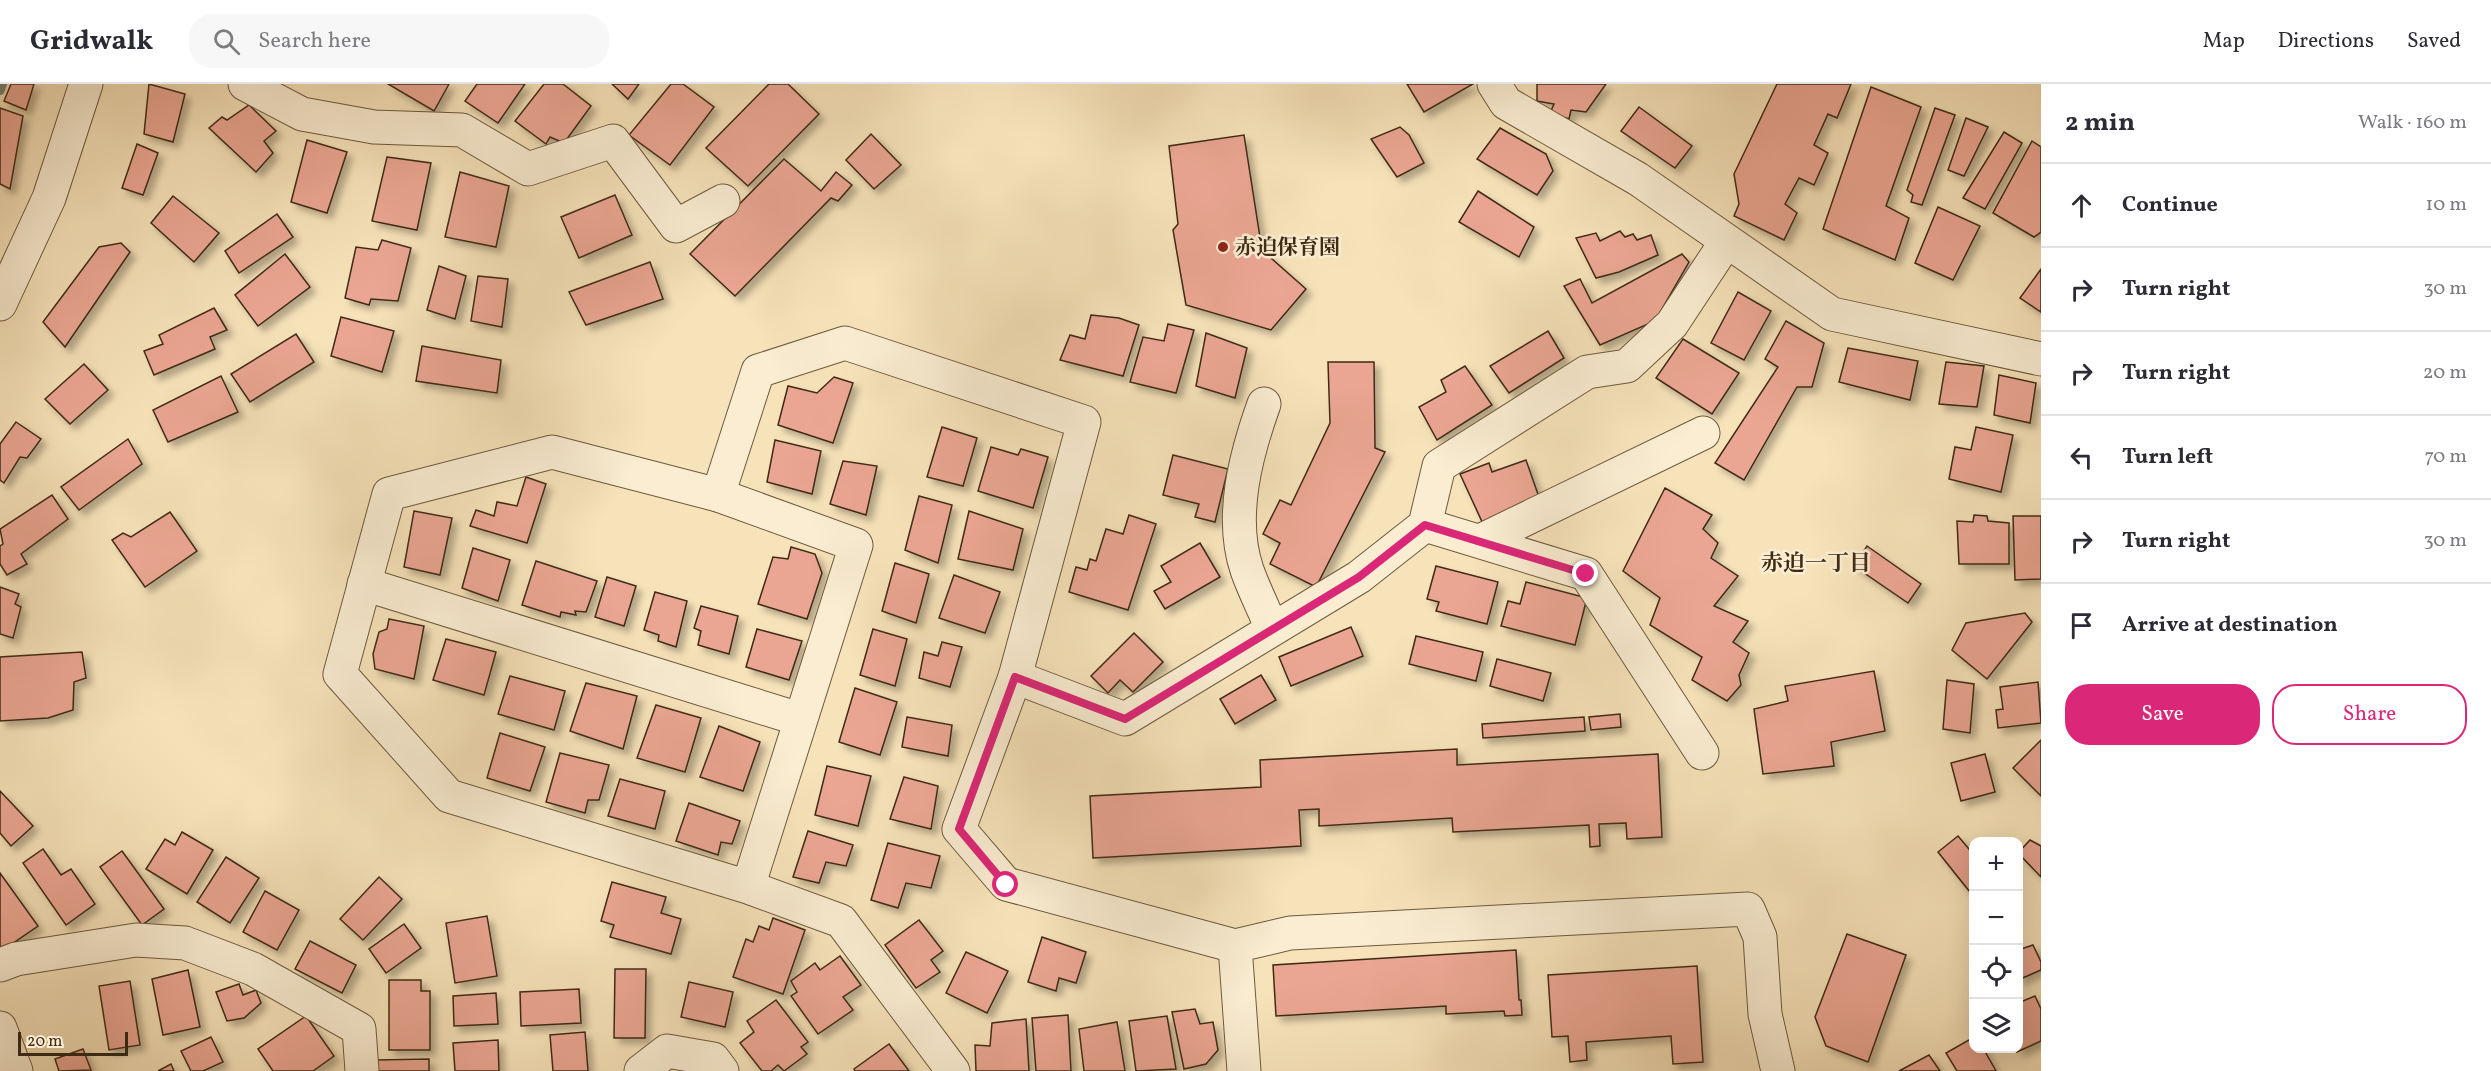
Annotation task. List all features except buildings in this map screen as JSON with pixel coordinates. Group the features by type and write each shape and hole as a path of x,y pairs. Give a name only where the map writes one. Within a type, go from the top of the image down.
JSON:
{"street":[{"path":"0,304 49,198 86,84"},
{"path":"245,84 302,114 374,127 462,129 528,170 613,141 676,226 723,201"},
{"path":"1494,84 1506,103 1638,180 1832,315 2041,359"},
{"path":"1015,677 1125,719 1359,577 1425,525 1439,466 1587,372 1627,366 1672,324 1726,242"},
{"path":"718,495 758,371 844,344 1084,422 1015,677 959,829 1006,885 1235,946 1290,933 1748,909 1760,937 1765,1014 1778,1071"},
{"path":"1264,404 1250,443 1239,528 1246,568 1272,629"},
{"path":"1480,541 1703,433"},
{"path":"748,887 799,719 856,545 718,495 552,452 389,494 340,675 449,796 748,887 841,921 953,1071"},
{"path":"1425,525 1586,574 1702,753"},
{"path":"364,584 799,719"},
{"path":"0,965 16,959 136,940 185,943 253,969 358,1029 362,1071"},
{"path":"1235,946 1245,1071"},
{"path":"0,1028 16,1071"},
{"path":"641,1071 667,1051 713,1059 722,1071"}],"waterway":[{"path":"0,90 2,84"}],"place":[{"name":"赤迫保育園","path":"1223,247"}],"district":[{"name":"赤迫一丁目","path":"1816,562"}],"route":[{"path":"1006,885 959,829 1015,677 1125,719 1359,577 1425,525 1586,574"}]}
